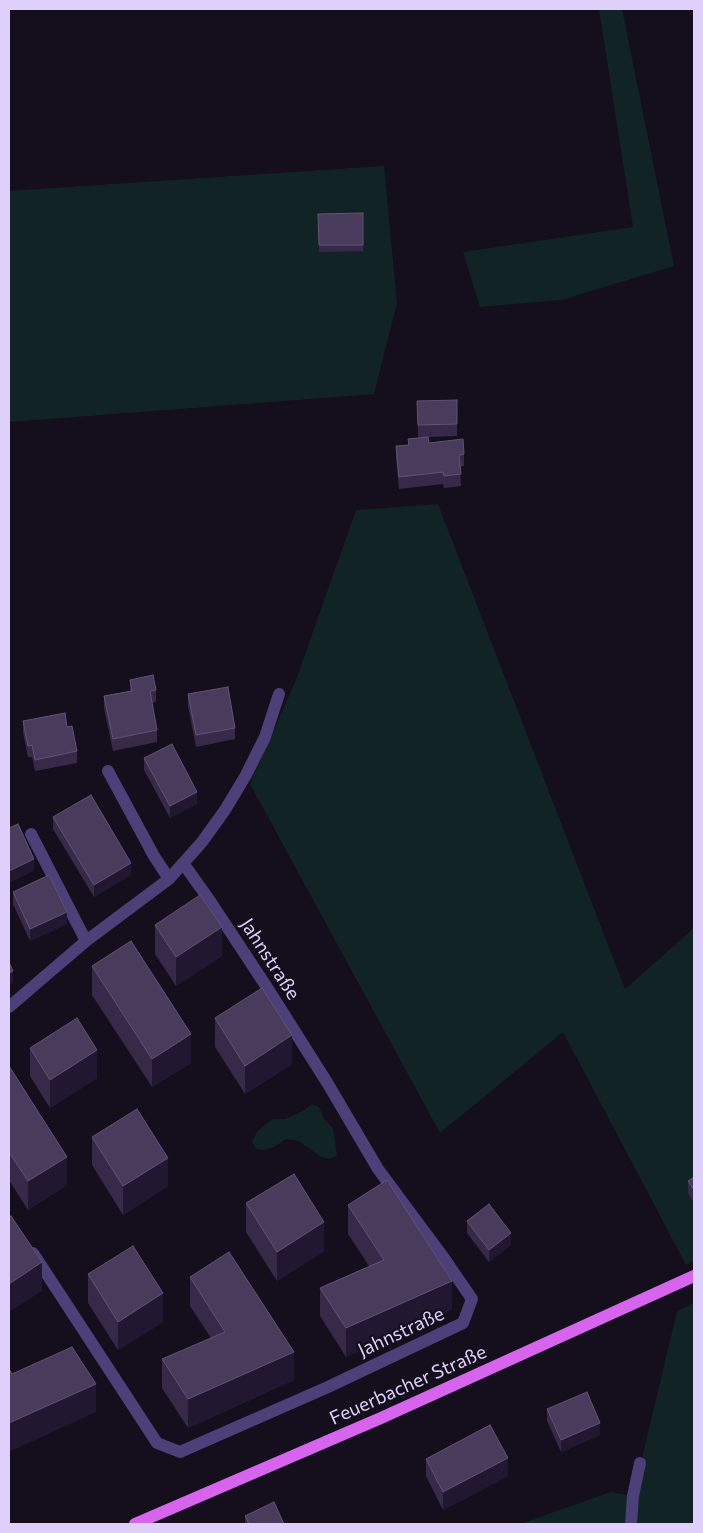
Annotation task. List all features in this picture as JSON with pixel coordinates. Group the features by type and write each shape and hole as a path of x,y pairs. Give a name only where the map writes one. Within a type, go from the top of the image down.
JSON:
{"main road":[{"name":"Feuerbacher Straße","path":"135,1524 381,1418 694,1276"}],"street":[{"path":"9,1007 86,941 169,879 183,864 210,832 246,776 265,737 280,694"},
{"path":"108,772 154,856 169,879"},
{"path":"31,834 86,941"},
{"name":"Jahnstraße","path":"25,1240 157,1443 180,1452 328,1387 463,1323 472,1299 378,1168 268,989 210,901 183,864"},
{"path":"631,1524 633,1496 640,1463"}],"shaded area":[{"path":"599,9 622,9 674,266 561,300 480,307 463,252 633,227"},
{"path":"384,166 397,303 374,394 9,422 9,191"},
{"path":"438,504 625,989 694,928 694,1261 686,1265 563,1032 440,1133 250,784 296,680 356,510"},
{"path":"312,1104 319,1107 324,1119 333,1128 337,1155 330,1159 321,1157 299,1141 286,1139 274,1147 264,1150 256,1149 252,1142 257,1132 272,1119 285,1119 303,1111"},
{"path":"694,1303 694,1524 520,1524 611,1492 633,1496 677,1311"}],"building":[{"path":"363,213 363,245 319,245 318,214"},
{"path":"457,400 457,424 418,425 417,401"},
{"path":"428,437 429,443 463,439 464,454 459,455 461,474 444,476 443,472 399,477 396,446 409,445 408,439"},
{"path":"153,675 156,690 150,691 157,730 113,739 104,696 132,691 130,680"},
{"path":"228,687 235,728 196,735 188,694"},
{"path":"65,713 67,727 72,726 77,751 35,760 32,745 28,746 23,721"},
{"path":"172,744 197,792 170,806 144,758"},
{"path":"91,795 131,863 94,885 53,817"},
{"path":"18,824 34,859 9,871 9,828"},
{"path":"49,875 67,912 30,929 13,892"},
{"path":"200,895 222,927 176,957 155,925"},
{"path":"131,941 191,1034 152,1059 92,966"},
{"path":"9,962 13,971 9,973"},
{"path":"262,988 292,1035 245,1066 215,1018"},
{"path":"77,1018 97,1050 50,1080 30,1048"},
{"path":"9,1066 67,1157 28,1181 9,1152"},
{"path":"137,1109 168,1158 123,1186 92,1137"},
{"path":"294,1174 324,1222 277,1252 246,1203"},
{"path":"694,1177 694,1190 688,1181"},
{"path":"387,1180 452,1281 346,1328 320,1288 384,1260 348,1205"},
{"path":"489,1204 511,1233 489,1250 467,1221"},
{"path":"11,1216 42,1262 9,1284 9,1217"},
{"path":"133,1246 163,1293 118,1322 88,1274"},
{"path":"229,1252 294,1352 188,1399 162,1359 225,1332 190,1277"},
{"path":"72,1347 96,1384 9,1423 9,1369 12,1374"},
{"path":"587,1392 600,1423 561,1440 547,1409"},
{"path":"490,1425 508,1458 443,1492 426,1459"},
{"path":"274,1502 284,1524 249,1524 245,1516"}]}
